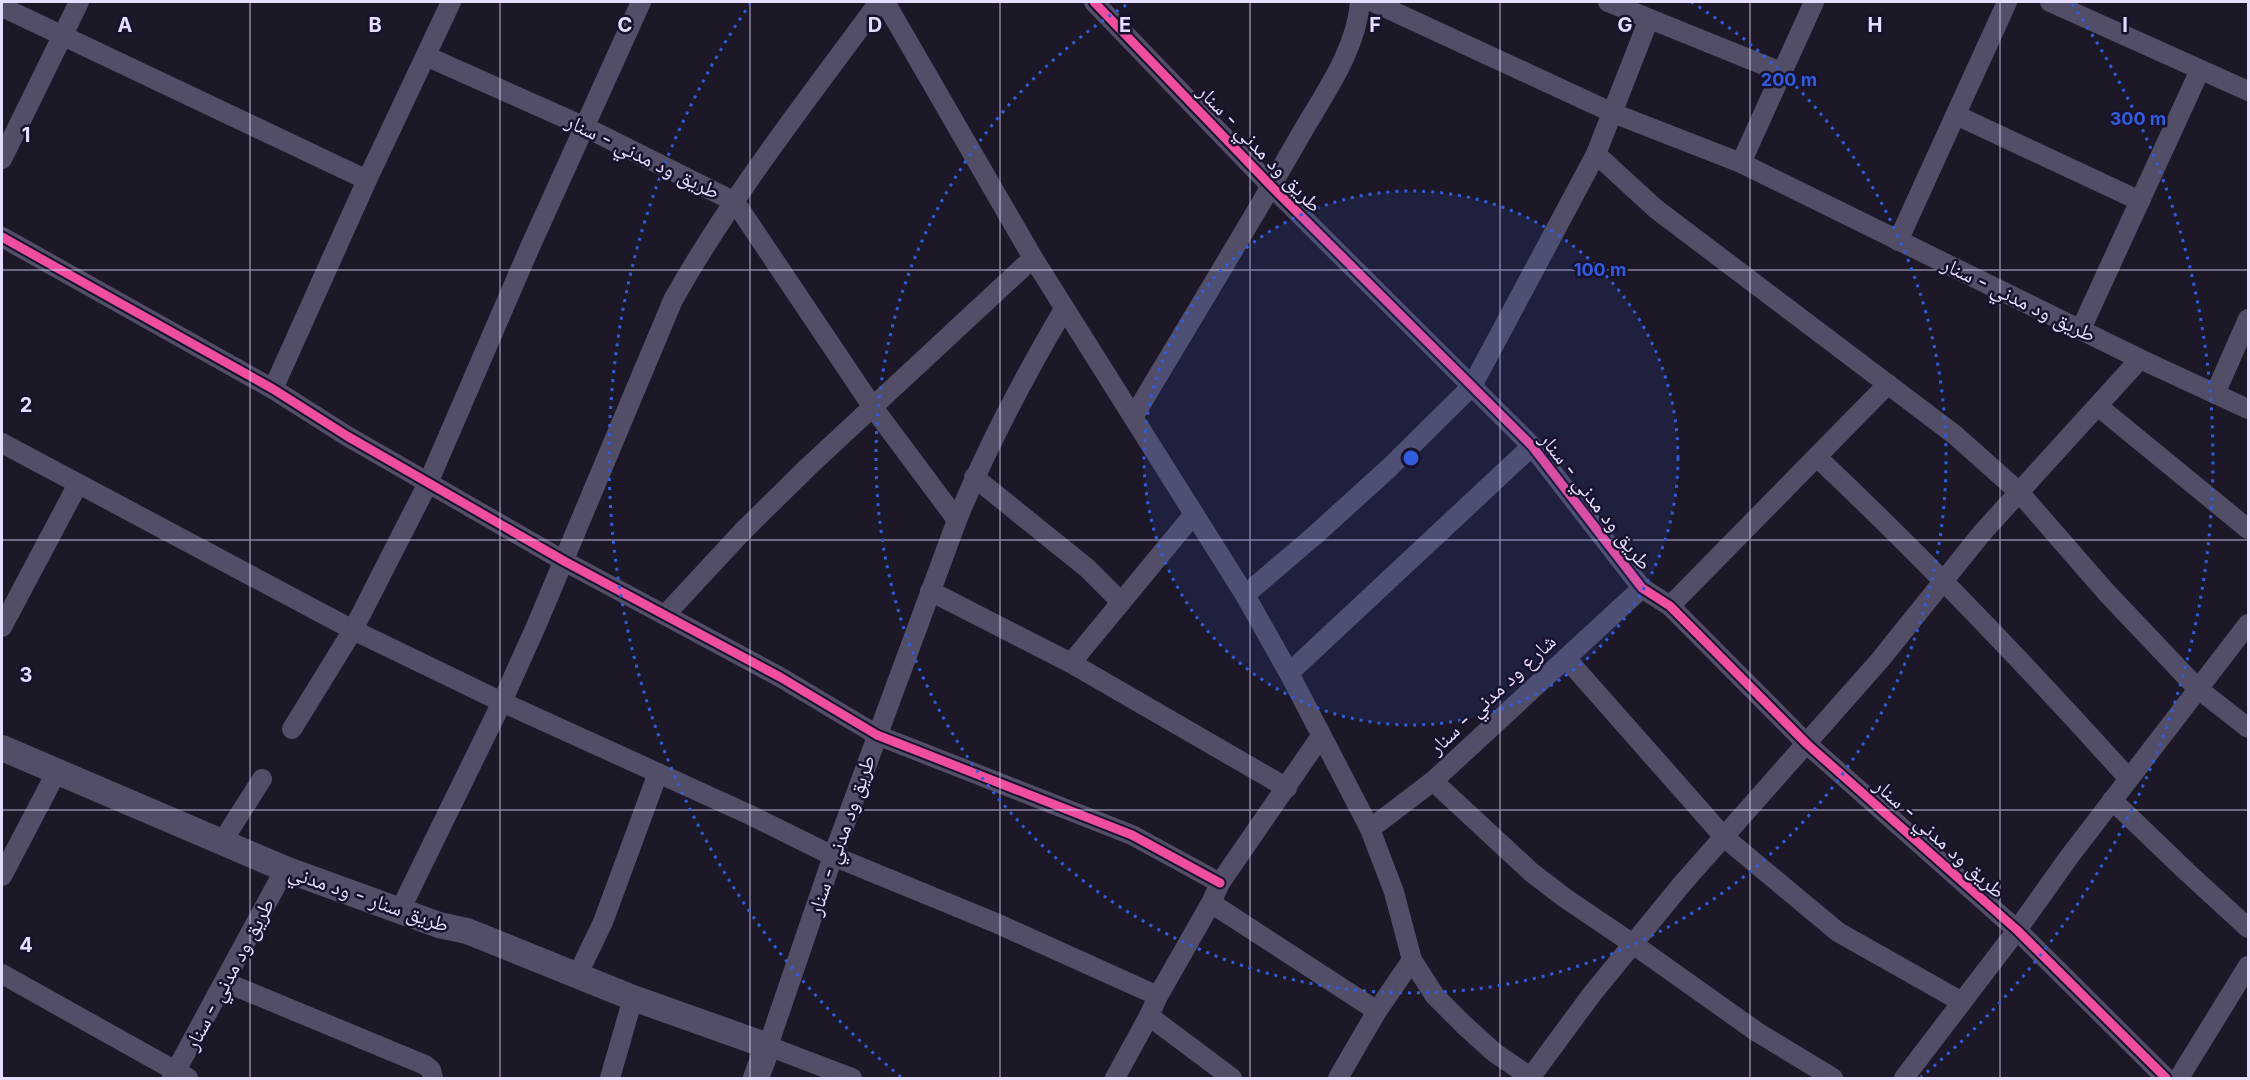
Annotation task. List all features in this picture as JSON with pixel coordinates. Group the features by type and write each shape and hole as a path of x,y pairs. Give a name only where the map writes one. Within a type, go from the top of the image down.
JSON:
{"street":[{"path":"2,159 61,36 80,2"},
{"path":"273,389 367,180 451,2"},
{"path":"292,729 353,630 428,483 641,2"},
{"path":"406,898 502,702 564,561 673,300 698,255 879,2"},
{"path":"885,2 1033,258 1245,595 1289,673 1370,830 1394,892 1412,960 1435,996 1464,1025 1495,1053 1531,1078 1592,994 1682,884 1880,660 1982,533 2099,407 2140,359"},
{"name":"طريق ود مدني - سنار","path":"1094,2 1271,186 1532,446 1642,588 1670,606 1807,744 2017,930 2166,1078"},
{"name":"طريق ود مدني - سنار","path":"1134,416 1271,186 1350,47 1359,22 1360,2"},
{"name":"طريق ود مدني - سنار","path":"1373,2 1613,114 1741,164 2140,359 2248,409"},
{"path":"1608,2 1781,72"},
{"path":"1741,164 1814,2"},
{"path":"1898,241 2007,2"},
{"path":"2050,2 2248,91"},
{"path":"2,7 367,180"},
{"path":"1245,595 1389,468 1472,386 1596,154 1649,20"},
{"name":"طريق ود مدني - سنار","path":"426,56 585,127 735,202 872,406 957,520"},
{"path":"2081,329 2199,70"},
{"path":"1956,115 2140,201"},
{"path":"1596,154 1656,209 1955,435 2019,492 2106,592 2197,688 2248,728"},
{"path":"2,237 273,389 428,483 564,561 780,677 877,735 1132,835 1220,883"},
{"path":"666,614 743,531 872,406 1033,258"},
{"name":"طريق ود مدني - سنار","path":"756,1078 833,856 974,477 1019,386 1064,309"},
{"path":"2215,394 2248,319"},
{"path":"1670,606 1818,458 1888,384"},
{"path":"2099,407 2248,529"},
{"path":"2,442 353,630 502,702 658,772 833,856 996,923 1158,996"},
{"path":"1289,673 1532,446"},
{"path":"1818,458 1944,580 2034,674 2129,779"},
{"path":"974,477 1087,568 1120,602"},
{"path":"2,627 78,484"},
{"path":"1071,663 1194,514"},
{"name":"شارع ود مدني - سنار","path":"1370,830 1433,780 1642,588"},
{"path":"930,591 1071,663 1287,788"},
{"name":"طريق ود مدني - سنار","path":"1904,1078 2017,930 2112,800 2248,624"},
{"path":"1566,658 1724,837 1838,932 1962,1002"},
{"name":"طريق سنار - ود مدني","path":"2,730 186,810 226,834 294,860 346,874 406,898 444,915 467,931"},
{"path":"1115,1078 1220,883 1321,736"},
{"name":"طريق سنار - ود مدني","path":"2,748 285,869 439,925 467,931"},
{"path":"578,974 603,922 658,772"},
{"path":"2,876 56,773"},
{"path":"226,834 262,778"},
{"path":"1433,780 1531,872 1564,898 1757,1032 1833,1078"},
{"path":"2112,800 2248,928"},
{"name":"طريق ود مدني - سنار","path":"179,1076 225,982 285,869"},
{"path":"1211,903 1377,1011"},
{"path":"467,931 633,998 852,1078"},
{"path":"1338,1078 1377,1011 1412,960"},
{"path":"2178,1078 2248,966"},
{"path":"2,974 179,1076"},
{"path":"225,982 425,1065 432,1070 434,1078"},
{"path":"610,1078 633,998"},
{"path":"1149,1016 1232,1078"}],"cycle path":[{"path":"1094,2 1271,186 1532,446 1642,588 1670,606 1807,744 2017,930 2166,1078"},
{"path":"2,237 273,389 347,436 564,561 780,677 877,735 1132,835 1220,883"}]}
